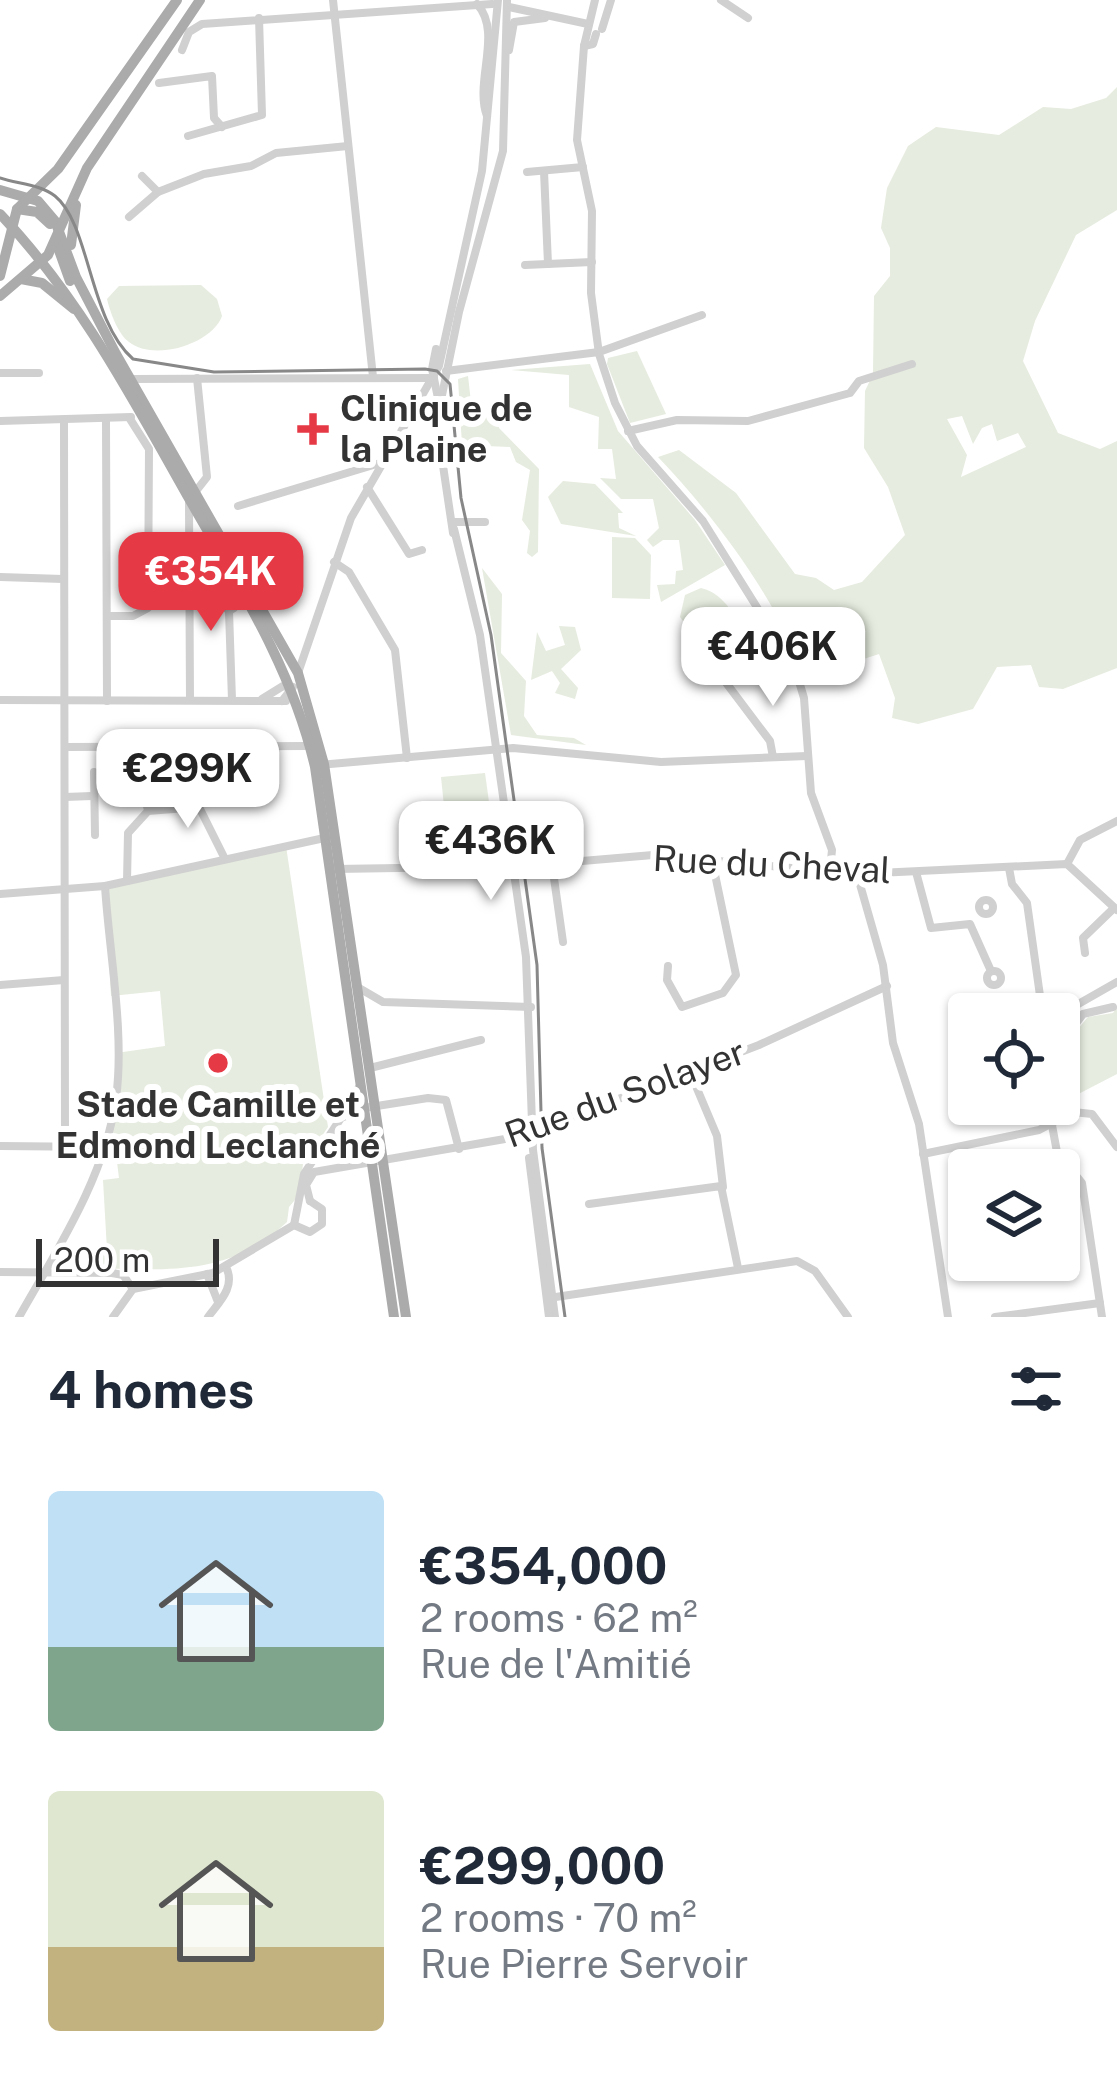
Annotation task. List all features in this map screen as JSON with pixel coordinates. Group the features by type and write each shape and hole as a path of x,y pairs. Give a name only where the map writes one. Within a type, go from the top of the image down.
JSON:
{"main road":[{"path":"0,276 7,244 6,216 58,169 177,0"},
{"path":"0,296 43,261 87,168 200,0"},
{"path":"85,309 68,236 87,168"},
{"path":"0,190 44,206 85,309 286,660 298,673 310,746 320,765"},
{"path":"6,216 41,214 76,277"},
{"path":"6,216 36,244 56,240"},
{"path":"6,216 85,309"},
{"path":"21,279 48,286 85,309"},
{"path":"286,660 308,655"},
{"path":"286,660 320,765 360,1079 370,1107"},
{"path":"335,869 359,988 370,1107 406,1317"},
{"path":"378,1163 394,1317"}],"street":[{"path":"333,0 373,377"},
{"path":"520,0 527,11"},
{"path":"595,0 584,46 577,132 592,211 599,352 628,431 704,521 790,656 804,698 811,794 832,850 830,869"},
{"path":"584,46 593,44 611,0"},
{"path":"721,0 748,19"},
{"path":"477,1 488,21 482,102 488,117"},
{"path":"182,50 197,25 440,3 502,3 545,18 588,24"},
{"path":"438,402 503,151 502,3"},
{"path":"502,3 478,195 432,365 453,525 485,672 529,1006 529,1134 552,1317"},
{"path":"188,136 262,115 260,18"},
{"path":"506,75 514,22 545,18"},
{"path":"159,82 212,76 214,118 223,128"},
{"path":"129,217 158,192 204,174 251,166 276,153 348,146"},
{"path":"527,172 583,167"},
{"path":"544,171 548,264"},
{"path":"142,176 158,192"},
{"path":"525,265 592,262"},
{"path":"126,379 434,377 448,370 599,352 701,315"},
{"path":"440,342 448,370"},
{"path":"628,431 676,420 748,421 850,393 873,374 912,364"},
{"path":"0,373 39,373"},
{"path":"282,700 308,655 334,562 368,487 434,377"},
{"path":"190,700 193,495 207,477 197,378"},
{"path":"130,419 146,379"},
{"path":"421,398 438,402"},
{"path":"0,421 130,419"},
{"path":"107,616 134,616 148,608 149,449 130,419"},
{"path":"64,420 64,1146"},
{"path":"106,421 107,701"},
{"path":"238,506 381,463"},
{"path":"368,487 409,554 422,550"},
{"path":"453,525 485,522"},
{"path":"334,562 349,572 395,650 407,758"},
{"path":"0,578 63,578"},
{"path":"230,611 232,700"},
{"path":"724,680 770,741 773,757"},
{"path":"261,700 283,686 292,689"},
{"path":"0,700 302,702"},
{"path":"65,747 310,746"},
{"path":"135,747 148,811"},
{"path":"236,747 253,794"},
{"path":"320,765 546,748 661,762 807,756"},
{"path":"94,772 95,836"},
{"path":"65,797 92,796"},
{"path":"128,880 128,833 148,811 199,807 225,859"},
{"path":"1085,953 1083,938 1115,910 1067,864 1080,840 1117,821"},
{"path":"0,894 105,886 330,837"},
{"name":"Rue du Cheval","path":"335,869 511,867 653,855 857,874 1067,864"},
{"path":"668,966 667,980 682,1007 723,993 736,975 712,860"},
{"path":"552,864 563,942"},
{"path":"1009,868 1030,915 1039,993"},
{"path":"916,872 931,928 970,924 981,911"},
{"path":"857,874 887,986 893,1043 923,1154 948,1317"},
{"path":"19,1317 104,1147 117,1072 105,886"},
{"path":"970,924 991,971"},
{"path":"0,985 64,980"},
{"path":"1080,1002 1112,983 1115,1008 1080,1018"},
{"name":"Rue du Solayer","path":"319,1171 529,1134 690,1072 887,986"},
{"path":"359,988 383,1002 529,1006"},
{"path":"363,1015 383,1002"},
{"path":"370,1068 481,1040"},
{"path":"690,1072 717,1136 738,1268"},
{"path":"306,1202 304,1174 360,1079"},
{"path":"340,1118 370,1107 446,1100 459,1149"},
{"path":"1080,1113 1092,1114 1117,1147"},
{"path":"923,1154 967,1149 1046,1125"},
{"path":"1053,1125 1058,1152 1082,1183 1102,1317"},
{"path":"0,1146 104,1147"},
{"path":"294,1225 292,1213 306,1202 307,1180 319,1171 317,1155"},
{"path":"590,1204 723,1187"},
{"path":"294,1225 310,1232 322,1223 322,1209 306,1202"},
{"path":"113,1317 133,1289 226,1268 294,1225"},
{"path":"549,1298 738,1268 803,1263 848,1317"},
{"path":"208,1317 230,1280 226,1268"},
{"path":"0,1272 123,1275 133,1289"},
{"path":"208,1274 218,1304"},
{"path":"995,1317 1100,1303"}],"shaded area":[{"path":"1117,87 1117,210 1076,235 1035,321 1023,361 1058,433 1100,449 1117,441 1117,668 1063,689 1039,687 1031,665 997,667 973,709 918,724 892,718 895,698 879,654 806,678 778,618 742,560 658,457 679,450 736,493 795,574 816,578 834,590 862,582 905,535 888,487 864,448 865,391 873,374 874,296 890,276 890,248 881,228 887,188 908,146 936,127 999,135 1043,107 1071,109 1106,98","holes":["962,416 973,444 982,428 992,424 997,441 1018,433 1026,447 961,477 967,455 947,419"]},
{"path":"201,285 217,299 222,316 207,335 167,350 140,348 129,342 107,299 119,286"},
{"path":"637,351 666,414 630,423 607,364 608,358"},
{"path":"590,364 618,431 695,520 725,565 661,602 657,585 675,584 676,571 683,570 679,540 663,540 653,547 647,540 659,528 653,499 621,499 600,478 616,479 612,449 598,449 599,417 569,407 569,375 511,370"},
{"path":"468,376 472,411 499,413 499,428 539,469 538,552 532,557 527,553 530,531 522,520 530,470 516,462 510,447 462,445 458,379"},
{"path":"563,481 595,484 623,513 618,513 619,528 636,536 561,524 548,497"},
{"path":"612,537 635,538 651,555 650,599 612,598"},
{"path":"482,568 502,594 501,653 526,681 524,716 537,735 574,738 586,745 511,735"},
{"path":"701,588 723,601 738,624 741,641 729,655 706,652 680,617 685,595"},
{"path":"559,626 575,627 581,650 561,669 578,688 575,699 555,693 560,683 552,671 531,680 537,632 546,651 565,645"},
{"path":"485,773 496,853 489,863 450,864 441,777"},
{"name":"Stade Camille et Edmond Leclanché","path":"286,846 328,1127 303,1164 299,1195 289,1207 287,1222 264,1240 217,1262 167,1269 86,1268 85,1250 107,1250 103,1180 119,1178 112,1123 116,1053 165,1046 160,991 111,996 105,886"},
{"path":"1117,1007 1117,1074 1080,1093 1080,1026 1088,1017 1113,1013"}],"tram line":[{"path":"0,178 49,192 67,209 107,321 133,359 214,372 425,369 437,371 450,384 461,498 491,635 537,965 542,1148 565,1317"}],"place":[{"name":"Clinique de la Plaine","path":"313,429"},
{"name":"Stade Camille et Edmond Leclanché","path":"218,1063"}]}
